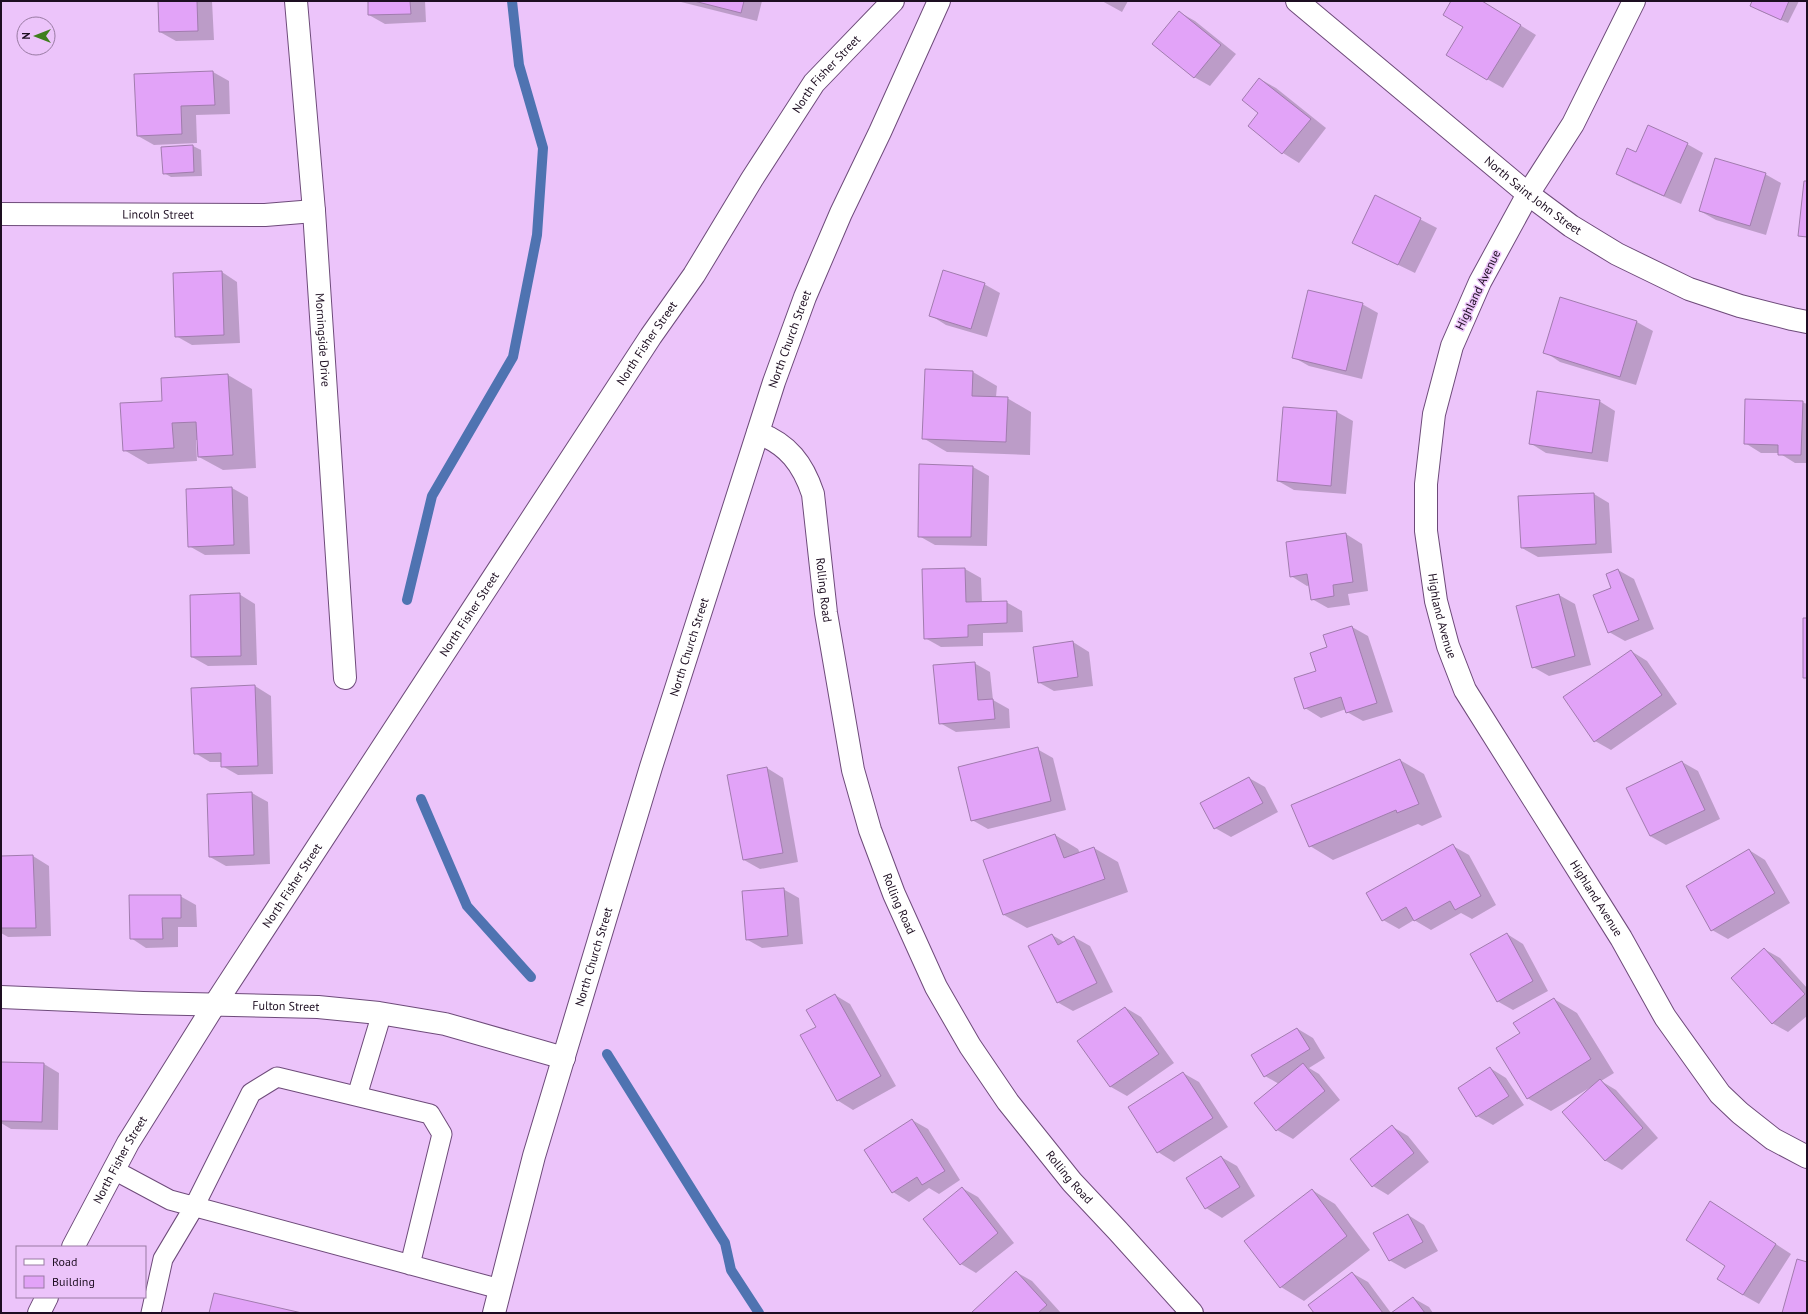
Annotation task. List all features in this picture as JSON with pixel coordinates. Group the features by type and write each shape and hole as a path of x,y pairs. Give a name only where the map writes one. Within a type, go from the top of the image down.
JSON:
{"street":[{"name":"Morningside Drive","path":"296,1 314,211 345,678"},
{"name":"North Fisher Street","path":"73,1246 128,1143 215,1004 651,336 694,275 752,179 814,83 893,1"},
{"name":"North Church Street","path":"494,1313 534,1156 651,767 774,382 805,297 840,213 880,132 939,1"},
{"name":"North Saint John Street","path":"1297,1 1528,194 1571,226 1617,254 1689,288 1740,306 1807,322"},
{"name":"Highland Avenue","path":"1634,1 1573,124 1528,194 1480,282 1452,346 1434,414 1426,484 1426,531 1436,601 1448,646 1465,690 1622,938 1665,1018 1720,1094 1740,1113 1774,1139 1807,1157"},
{"name":"Lincoln Street","path":"1,214 265,214 314,211"},
{"name":"Rolling Road","path":"758,433 767,436 790,452 807,475 809,481 813,494 826,613 853,770 870,830 894,894 936,987 970,1046 1008,1102 1072,1182 1192,1313"},
{"name":"Fulton Street","path":"1,997 143,1003 318,1007 382,1013 445,1024 564,1058"},
{"path":"39,1313 46,1298"}],"lane":[{"path":"357,1096 382,1013"},
{"path":"151,1313 163,1259 194,1207 251,1093 277,1077 430,1114 442,1134 410,1265"},
{"path":"114,1170 170,1200 500,1289"}],"building":[{"path":"158,1 197,1 198,31 159,32"},
{"path":"368,1 410,1 411,14 368,15"},
{"path":"694,1 744,1 741,13"},
{"path":"1451,1 1482,1 1521,25 1487,80 1446,55 1463,27 1443,15"},
{"path":"1752,1 1789,1 1781,20 1750,6"},
{"path":"1179,11 1221,45 1194,78 1152,44"},
{"path":"213,71 215,105 181,106 182,134 137,136 134,74"},
{"path":"1259,78 1311,119 1282,154 1248,126 1258,113 1242,100"},
{"path":"1648,125 1688,143 1664,196 1616,174 1627,148 1636,152"},
{"path":"193,145 194,172 163,174 161,147"},
{"path":"1715,158 1766,173 1750,226 1699,211"},
{"path":"1804,181 1807,181 1807,237 1798,236"},
{"path":"1375,195 1421,218 1398,265 1352,243"},
{"path":"943,270 985,283 971,329 929,316"},
{"path":"222,271 224,335 175,337 173,273"},
{"path":"1308,290 1363,303 1346,371 1292,358"},
{"path":"1560,297 1637,321 1620,377 1543,353"},
{"path":"925,369 973,371 972,396 1008,397 1006,442 922,439"},
{"path":"228,374 233,455 198,457 196,422 172,423 174,448 123,451 120,403 162,401 161,378"},
{"path":"1537,391 1600,400 1592,453 1529,444"},
{"path":"1745,399 1803,401 1801,455 1778,455 1778,445 1744,444"},
{"path":"1283,407 1337,411 1331,486 1277,481"},
{"path":"919,464 973,466 971,537 918,537"},
{"path":"232,487 234,545 188,547 186,489"},
{"path":"1594,493 1596,544 1521,548 1518,496"},
{"path":"1346,533 1353,582 1333,585 1334,596 1311,600 1307,574 1290,577 1286,542"},
{"path":"965,568 966,602 1007,601 1007,623 968,625 968,637 924,639 922,569"},
{"path":"1618,569 1639,620 1608,633 1593,595 1611,588 1606,574"},
{"path":"240,593 241,656 191,657 190,595"},
{"path":"1559,594 1575,656 1532,668 1516,606"},
{"path":"1803,618 1807,618 1807,678 1803,678"},
{"path":"1352,626 1377,703 1346,713 1341,697 1304,709 1294,678 1316,671 1310,653 1327,647 1323,635"},
{"path":"1073,641 1078,677 1038,683 1033,647"},
{"path":"1631,650 1662,695 1594,742 1563,697"},
{"path":"975,662 978,700 993,699 995,719 939,724 933,665"},
{"path":"255,685 258,766 221,767 221,753 194,754 191,688"},
{"path":"1038,747 1051,801 971,821 958,767"},
{"path":"1400,759 1419,804 1397,813 1396,810 1309,847 1291,805"},
{"path":"1682,761 1705,810 1650,836 1626,788"},
{"path":"767,767 783,853 743,860 727,775"},
{"path":"1249,777 1263,803 1214,829 1200,803"},
{"path":"252,792 254,855 209,857 207,794"},
{"path":"1055,834 1064,858 1094,847 1105,879 1003,915 983,860"},
{"path":"1453,844 1481,896 1455,910 1450,901 1414,921 1406,907 1382,921 1366,893"},
{"path":"1749,849 1775,893 1711,931 1686,886"},
{"path":"33,855 36,928 1,928 1,856"},
{"path":"784,888 788,936 746,940 742,891"},
{"path":"129,895 181,895 181,918 162,918 163,939 130,939"},
{"path":"1507,933 1533,981 1497,1002 1470,954"},
{"path":"1052,934 1058,945 1074,936 1097,983 1057,1003 1028,946"},
{"path":"1764,948 1805,994 1772,1024 1731,978"},
{"path":"835,994 881,1076 837,1101 800,1035 816,1027 806,1010"},
{"path":"1554,998 1591,1059 1527,1099 1496,1048 1520,1033 1513,1023"},
{"path":"1125,1007 1159,1054 1110,1087 1077,1041"},
{"path":"1297,1028 1310,1049 1264,1077 1251,1055"},
{"path":"1,1062 44,1063 42,1122 1,1121"},
{"path":"1303,1063 1325,1091 1276,1131 1254,1103"},
{"path":"1490,1067 1509,1096 1476,1117 1458,1088"},
{"path":"1183,1072 1213,1118 1157,1153 1128,1107"},
{"path":"1600,1079 1643,1128 1605,1161 1562,1112"},
{"path":"912,1119 945,1171 922,1185 917,1177 892,1193 864,1150"},
{"path":"1392,1125 1414,1153 1372,1187 1350,1159"},
{"path":"1221,1156 1240,1187 1205,1209 1186,1178"},
{"path":"962,1187 998,1233 960,1265 923,1219"},
{"path":"1312,1189 1347,1236 1280,1288 1244,1241"},
{"path":"1710,1201 1776,1244 1743,1295 1717,1279 1725,1266 1686,1240"},
{"path":"1408,1214 1423,1242 1389,1261 1373,1233"},
{"path":"1797,1259 1807,1262 1807,1313 1782,1313"},
{"path":"1016,1271 1047,1305 1038,1313 971,1313"},
{"path":"1352,1272 1383,1313 1314,1313 1308,1305"},
{"path":"214,1293 302,1313 209,1313"},
{"path":"1413,1297 1425,1313 1391,1313"}],"waterway":[{"path":"407,600 432,496 513,357 537,235 543,148 519,65 512,1"},
{"path":"421,799 467,906 531,977"},
{"path":"607,1054 725,1243 731,1270 759,1313"}]}
